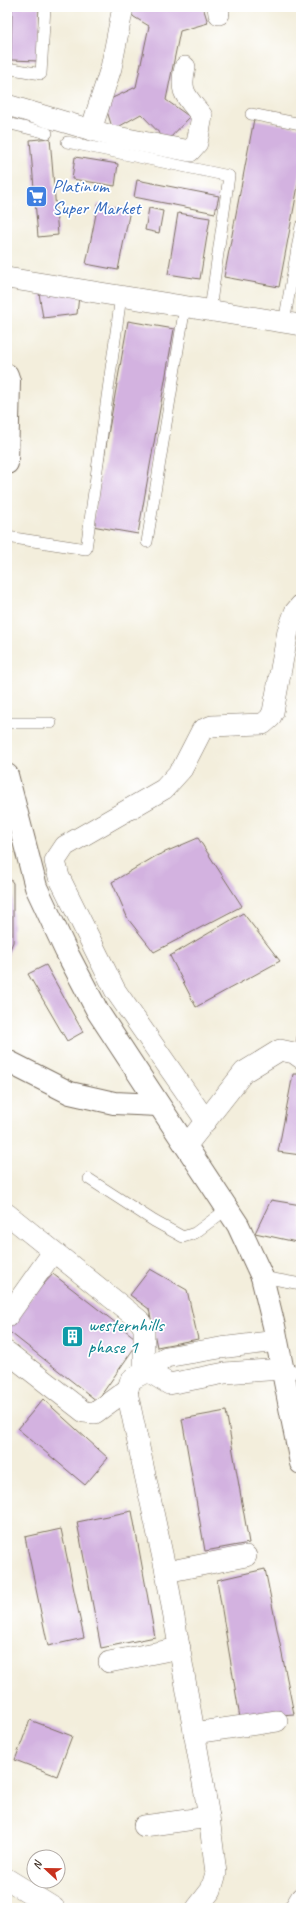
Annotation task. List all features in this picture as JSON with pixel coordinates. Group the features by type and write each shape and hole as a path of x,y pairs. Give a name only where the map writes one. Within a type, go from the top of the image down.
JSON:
{"street":[{"path":"91,130 111,68 123,7"},
{"path":"7,105 112,136 190,151 197,143 202,116 185,96 182,81 185,67"},
{"path":"7,278 293,324"},
{"path":"7,375 7,463"},
{"path":"206,1121 115,990 59,877 55,861 65,846 164,789 182,769 202,730 212,726 259,725 267,722 273,712 290,621 301,605"},
{"path":"7,775 40,894 66,951 98,1012 238,1225 262,1277 277,1340 292,1371 301,1463"},
{"path":"186,1146 244,1072 280,1050 294,1053 301,1058"},
{"path":"7,1060 70,1093 114,1103 158,1104"},
{"path":"7,1214 139,1320 144,1328 146,1372"},
{"path":"7,1317 53,1252"},
{"path":"197,1908 211,1890 216,1873 209,1817 166,1572 128,1389 130,1382 134,1378 146,1372 166,1357 277,1340"},
{"path":"7,1352 84,1412 95,1413 128,1389"},
{"path":"146,1372 169,1384 225,1373 292,1371"},
{"path":"166,1572 246,1556"},
{"path":"109,1662 180,1648"},
{"path":"194,1733 277,1721"},
{"path":"144,1826 209,1817"},
{"path":"7,1879 54,1908"},
{"path":"295,1908 301,1898"}],"lane":[{"path":"7,68 41,74 45,7"},
{"path":"250,114 301,124"},
{"path":"7,124 47,133"},
{"path":"67,142 229,176 210,310"},
{"path":"293,324 301,226"},
{"path":"7,537 86,549 121,296"},
{"path":"147,542 185,306"},
{"path":"7,723 51,723"},
{"path":"89,1179 154,1221 183,1237 196,1233 228,1209"},
{"path":"262,1277 301,1284"}],"building":[{"path":"12,7 39,7 38,61 11,60"},
{"path":"125,7 203,7 208,23 180,31 166,100 190,117 167,141 141,114 113,130 104,102 136,87 149,26 134,17"},
{"path":"254,119 301,128 301,170 279,287 224,277"},
{"path":"50,138 58,235 38,237 30,140"},
{"path":"75,157 118,164 115,186 72,179"},
{"path":"137,180 219,196 215,213 134,197"},
{"path":"98,204 130,210 118,270 86,264"},
{"path":"149,208 163,211 159,233 145,230"},
{"path":"178,213 210,218 200,279 168,274"},
{"path":"38,287 79,296 77,314 43,318"},
{"path":"128,321 174,329 138,534 92,526"},
{"path":"198,838 242,906 154,952 128,919 112,882 156,856"},
{"path":"7,875 13,883 13,942 7,957"},
{"path":"243,913 280,961 196,1007 170,956"},
{"path":"46,965 83,1032 67,1041 28,974"},
{"path":"301,1018 301,1047 296,1045"},
{"path":"293,1074 301,1074 301,1155 278,1152"},
{"path":"271,1200 301,1205 301,1243 255,1233"},
{"path":"150,1269 187,1290 198,1339 157,1347 149,1309 130,1295"},
{"name":"westernhills phase 1","path":"53,1274 139,1341 97,1401 7,1330 7,1324"},
{"path":"43,1399 108,1458 85,1485 18,1429"},
{"path":"226,1411 249,1543 205,1551 182,1419"},
{"path":"132,1511 155,1637 101,1648 77,1522"},
{"path":"61,1529 84,1638 48,1646 25,1537"},
{"path":"265,1569 294,1714 240,1718 217,1580"},
{"path":"30,1720 72,1736 57,1776 15,1760"}],"place":[{"name":"Platinum Super Market","path":"36,197"},
{"name":"westernhills phase 1","path":"73,1336"}]}
